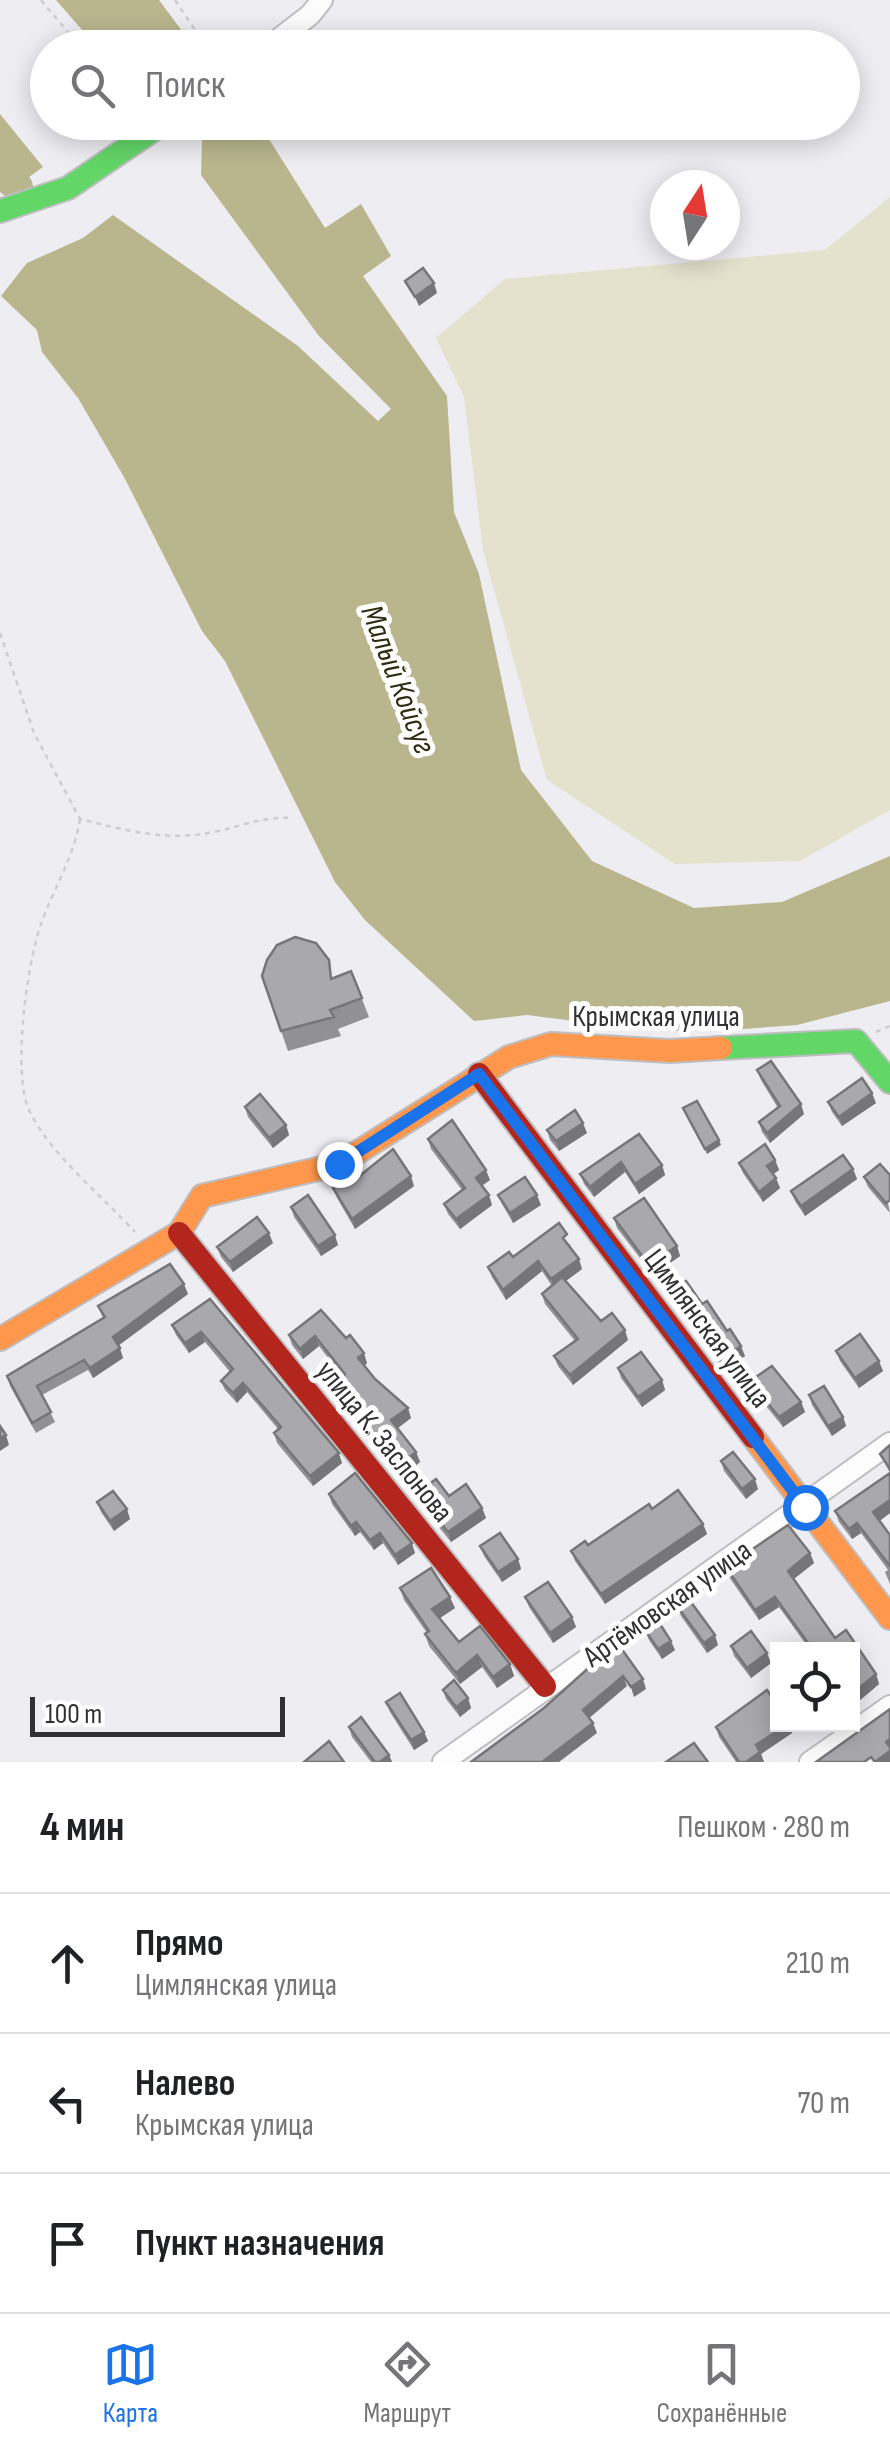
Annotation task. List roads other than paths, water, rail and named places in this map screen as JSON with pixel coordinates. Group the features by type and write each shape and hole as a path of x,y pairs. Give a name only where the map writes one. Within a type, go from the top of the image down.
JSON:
{"street":[{"path":"290,30 322,0"},
{"path":"0,211 60,195 92,178 142,140"},
{"name":"Крымская улица","path":"0,1339 179,1232 202,1196 339,1164 509,1057 552,1044 670,1051 856,1041 890,1082"},
{"name":"Цимлянская улица","path":"479,1074 890,1618"},
{"name":"улица К. Заслонова","path":"179,1232 545,1686"},
{"name":"Артёмовская улица","path":"443,1762 545,1686 805,1507 890,1442"},
{"path":"810,1762 890,1706"}],"water":[{"path":"56,0 159,0 181,30 82,30"},
{"path":"0,114 43,167 22,182 0,186"},
{"path":"202,140 270,140 325,228 361,204 391,256 363,276 447,396 454,512 479,574 521,770 592,861 694,908 782,902 890,856 890,1001 797,1025 730,1030 653,1031 527,1015 474,1021 365,920 335,882 225,661 202,631 124,477 78,398 42,352 37,330 1,296 27,263 83,238 113,215 298,346 378,421 391,409 319,336 201,175"}],"waterway":[{"name":"Малый Койсуг","path":"0,173 18,187"}]}
